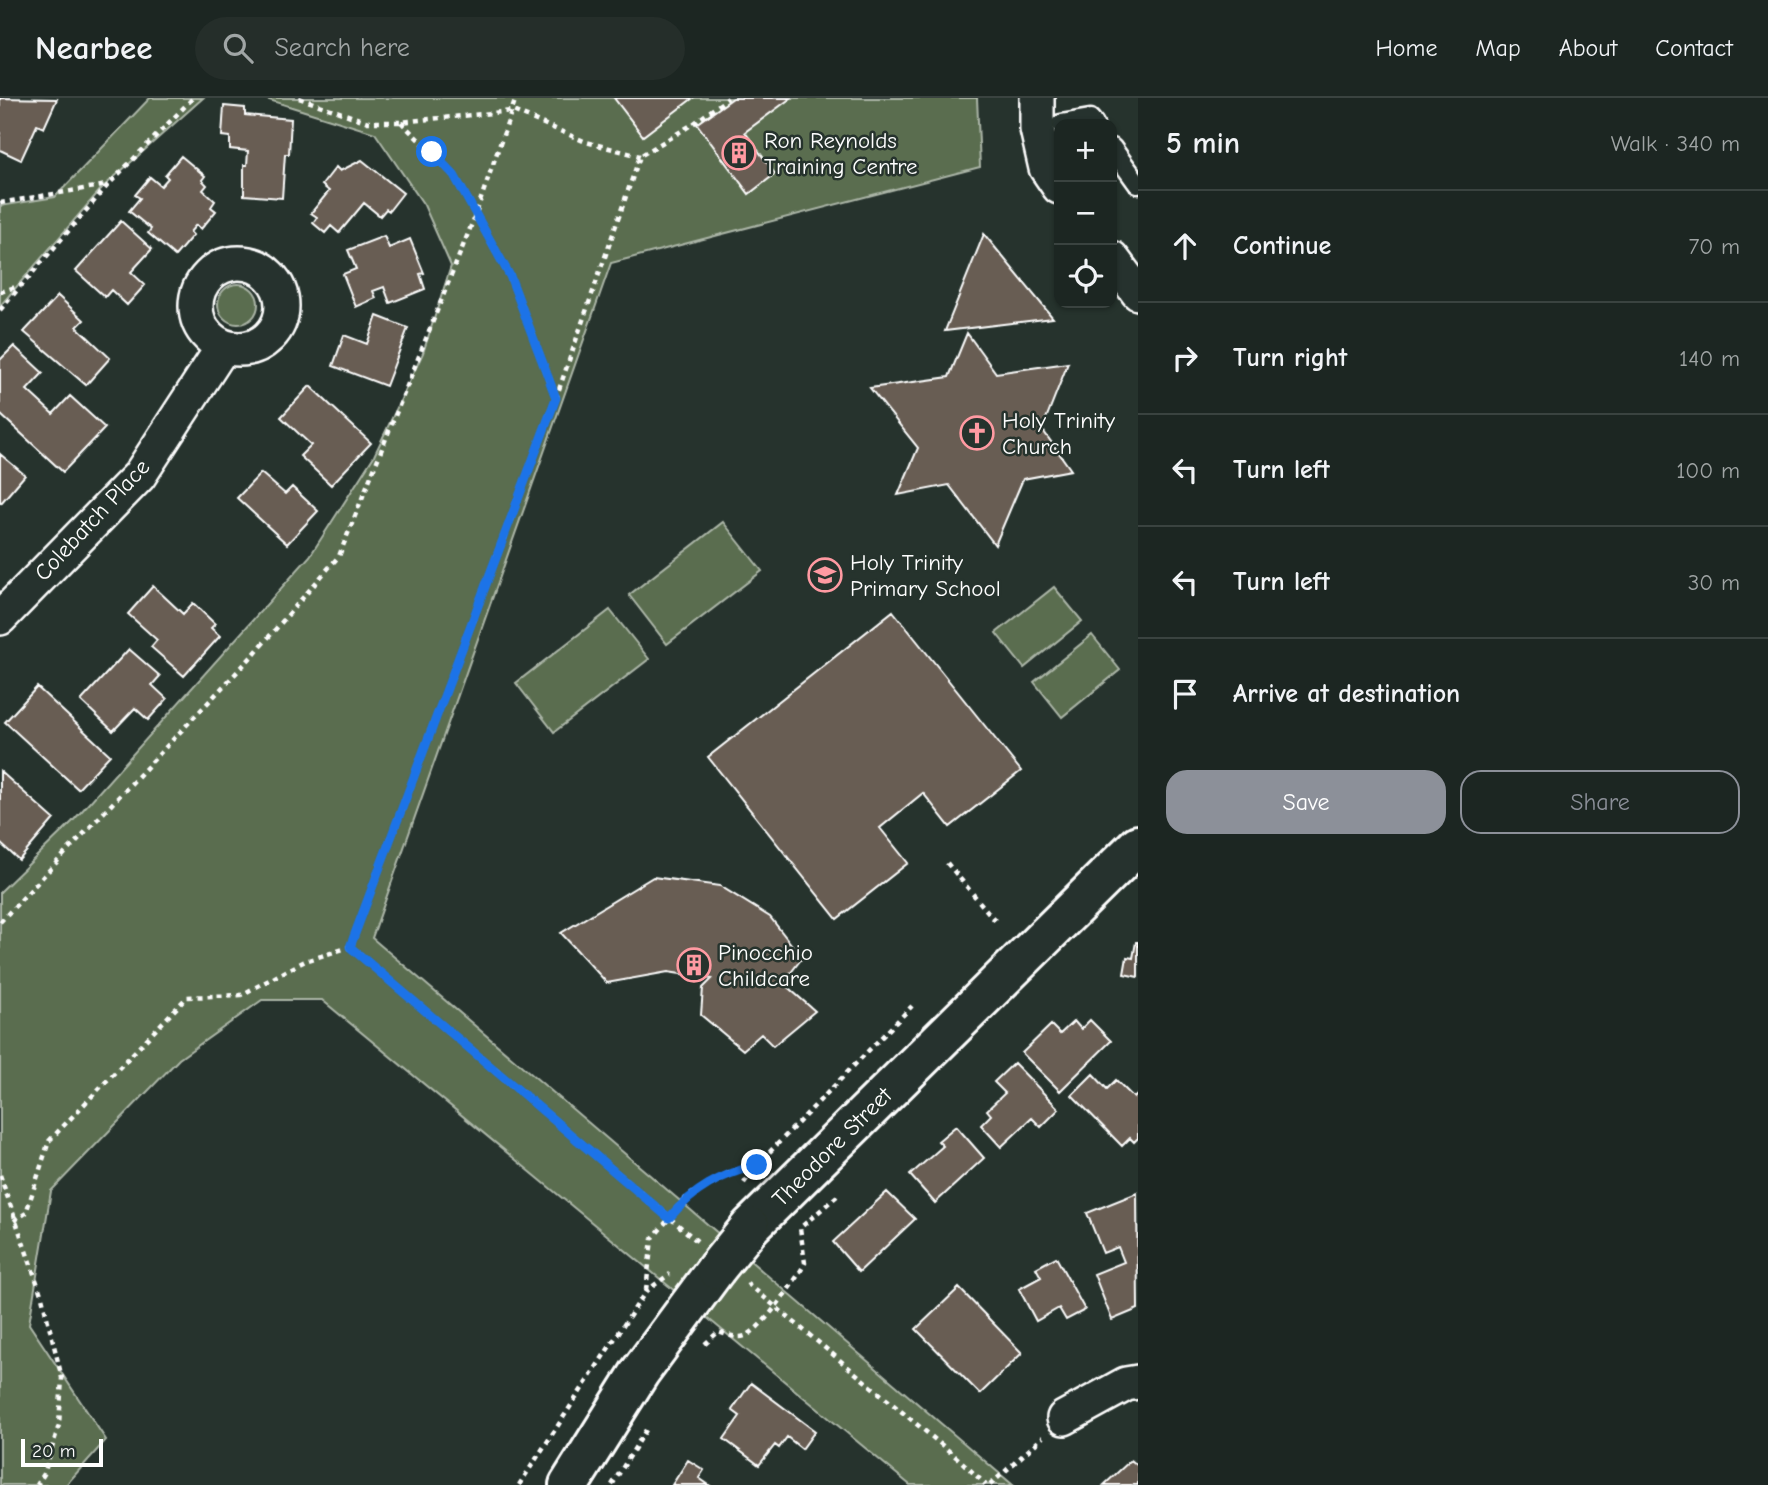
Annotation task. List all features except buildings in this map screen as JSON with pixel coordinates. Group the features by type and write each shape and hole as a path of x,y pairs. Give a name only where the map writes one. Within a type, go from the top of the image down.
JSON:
{"main road":[{"name":"Theodore Street","path":"569,1485 640,1372 718,1263 750,1227 1138,845"}],"street":[{"path":"1049,119 1046,168 1056,182"},
{"path":"1117,265 1138,293"},
{"name":"Colebatch Place","path":"0,618 139,476 223,347"},
{"path":"1064,1418 1126,1384 1138,1382"}],"lane":[{"path":"1117,155 1138,184"}],"path":[{"path":"0,310 108,185 193,98"},
{"path":"299,98 368,122 400,122 513,111 586,142 640,156"},
{"path":"0,922 254,654 339,556 475,216 516,98"},
{"path":"350,947 556,398 640,156 693,124 728,98"},
{"path":"400,122 454,175 510,276 556,398"},
{"path":"0,203 108,185"},
{"path":"0,292 22,285"},
{"path":"947,863 998,924"},
{"path":"350,947 669,1218 718,1263 776,1307 988,1485 1064,1418"},
{"path":"14,1221 26,1213 48,1141 187,997 241,995 305,961 350,947"},
{"path":"741,1188 757,1165 912,1006"},
{"path":"646,1291 652,1239 687,1197 730,1172 757,1165"},
{"path":"0,1175 42,1297 62,1378 59,1425 44,1474 37,1485"},
{"path":"699,1351 718,1332 738,1338 748,1336 776,1307 805,1263 800,1228 837,1196"},
{"path":"519,1485 646,1291 672,1272"}],"green space":[{"path":"150,98 203,98 102,188 0,306 0,206 55,197"},
{"path":"263,98 977,98 980,167 611,263 372,938 1013,1485 910,1485 322,1000 262,1000 179,1059 51,1191 29,1324 106,1440 66,1485 0,1485 0,892 72,822 310,556 374,456 423,353 451,266 424,205 375,133"},
{"path":"238,284 252,290 258,304 252,318 238,324 224,318 218,304 224,290"},
{"path":"723,522 762,571 667,644 629,595"},
{"path":"1054,587 1082,621 1024,668 996,633"},
{"path":"610,610 649,659 554,732 516,683"},
{"path":"1092,635 1120,670 1062,717 1034,682"}],"place":[{"name":"Ron Reynolds Training Centre","path":"739,153"},
{"name":"Holy Trinity Church","path":"977,433"},
{"name":"Holy Trinity Primary School","path":"825,575"},
{"name":"Pinocchio Childcare","path":"694,965"}],"route":[{"path":"432,152 454,175 510,276 556,398 350,947 669,1218 687,1197 730,1172 757,1165"}]}
